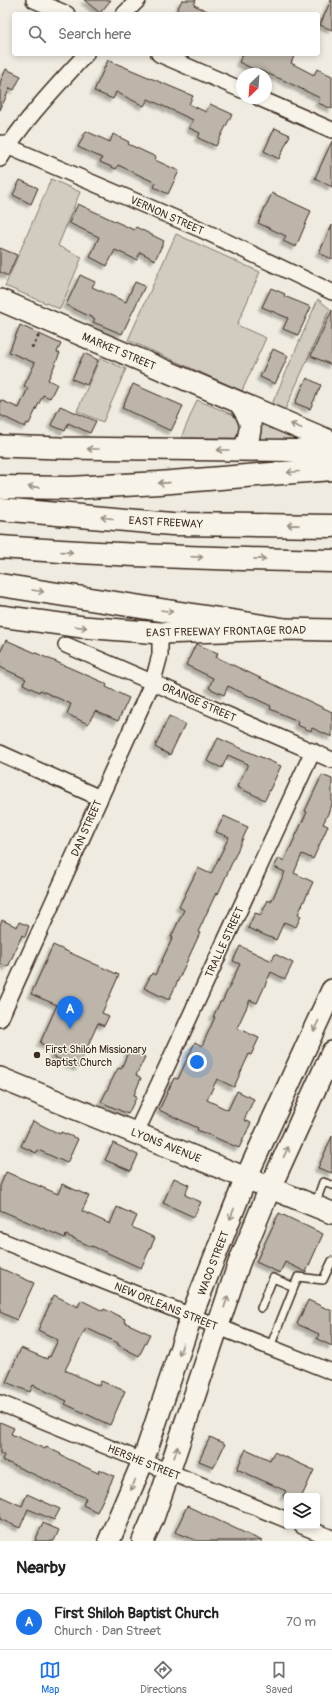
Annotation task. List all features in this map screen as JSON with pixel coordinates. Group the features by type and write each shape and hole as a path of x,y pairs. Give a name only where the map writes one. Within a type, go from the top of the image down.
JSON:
{"highway":[{"path":"0,487 70,488 159,483 332,469"},
{"name":"EAST FREEWAY","path":"0,509 172,524 332,526"},
{"path":"0,547 213,558 332,561"},
{"path":"0,584 282,629"}],"main road":[{"name":"MARKET STREET","path":"0,300 332,442"},
{"path":"239,402 249,416 250,422 250,435 244,450"},
{"path":"0,446 332,451"},
{"name":"EAST FREEWAY FRONTAGE ROAD","path":"0,616 84,627 160,633 282,629 332,630"},
{"name":"WACO STREET","path":"109,1541 143,1461 191,1317 246,1178 332,990"},
{"path":"143,1541 154,1518 170,1472 239,1263 270,1188 332,1052"},
{"name":"LYONS AVENUE","path":"0,1078 323,1209"}],"street":[{"path":"34,0 62,12"},
{"path":"126,12 138,0"},
{"path":"0,159 4,145 84,56"},
{"path":"164,56 236,87"},
{"path":"272,104 332,130"},
{"name":"VERNON STREET","path":"4,145 200,229 332,292"},
{"name":"DAN STREET","path":"0,1019 153,682 160,655 160,633"},
{"name":"ORANGE STREET","path":"66,644 332,760"},
{"name":"TRALLE STREET","path":"136,1133 313,751"},
{"path":"0,753 100,798"},
{"name":"NEW ORLEANS STREET","path":"0,1240 332,1372"},
{"name":"HERSHE STREET","path":"0,1403 284,1519"},
{"path":"310,1529 332,1538"}],"lane":[{"path":"323,1209 323,1182 332,1185"},
{"path":"270,1347 298,1277 323,1280 332,1261"},
{"path":"261,1308 273,1278 294,1287"}],"path":[{"path":"31,346 33,347 40,331"}],"shaded area":[{"path":"51,179 80,192 58,246 82,257 60,309 5,286"},
{"path":"176,234 260,272 237,325 266,338 242,391 128,340"},
{"path":"318,299 330,309 285,410 272,404"},
{"path":"100,358 126,369 103,422 77,411"},
{"path":"197,400 239,417 240,415 240,438 181,438"},
{"path":"257,418 317,441 256,440"}],"building":[{"path":"84,0 111,0 101,12 99,12"},
{"path":"182,0 196,0 194,5 210,12 176,12"},
{"path":"332,0 332,30 320,25"},
{"path":"242,56 294,56 291,63 314,75 317,69 332,76 332,109 318,103 320,98 272,75 272,68 251,68 239,62"},
{"path":"108,60 193,96 189,104 206,112 210,104 232,114 216,146 198,138 200,133 189,128 193,120 148,99 144,106 116,92 113,99 94,91"},
{"path":"6,69 21,76 14,90 10,88 0,110 0,83"},
{"path":"275,128 290,135 279,159 264,151"},
{"path":"86,131 110,142 113,134 129,142 128,144 156,157 155,160 179,171 168,194 154,187 156,183 118,165 116,169 100,162 102,158 78,147"},
{"path":"332,141 332,187 315,178"},
{"path":"20,180 38,188 31,204 13,195"},
{"path":"272,193 311,211 296,247 283,241 286,236 258,223"},
{"path":"78,204 134,230 136,227 164,241 155,260 140,252 137,260 115,250 107,266 90,257 99,237 69,223"},
{"path":"332,225 332,259 319,253"},
{"path":"0,248 17,255 8,276 0,272"},
{"path":"80,275 95,282 92,287 126,302 135,282 145,286 122,334 93,322 95,319 66,305"},
{"path":"271,288 285,294 284,296 311,307 298,335 283,329 288,318 262,307"},
{"path":"332,310 332,365 311,356"},
{"path":"20,325 61,344 57,352 60,353 48,380 57,384 50,398 43,395 29,424 27,423 25,427 0,415 0,400 19,408 28,388 24,386 35,363 9,352"},
{"path":"273,349 288,356 275,384 260,377"},
{"path":"84,353 98,360 87,385 72,379"},
{"path":"307,378 321,385 310,409 295,403"},
{"path":"133,384 183,406 171,431 122,408"},
{"path":"60,406 96,421 90,433 68,423 65,431 51,425"},
{"path":"6,640 107,684 106,687 129,698 118,721 95,711 88,724 67,714 71,704 40,690 39,692 23,684 26,679 0,667 0,653"},
{"path":"196,644 218,653 216,657 332,712 332,737 312,728 311,731 297,725 298,721 270,709 271,706 228,686 224,695 209,688 213,678 186,665"},
{"path":"169,716 185,724 170,755 155,747"},
{"path":"218,738 281,766 265,800 237,787 248,764 228,755 222,768 207,761"},
{"path":"322,775 332,779 332,805 323,824 328,826 313,859 302,854 294,873 313,882 298,914 301,916 296,927 284,922 276,940 248,928 255,913 261,915 268,900 271,902 285,872 274,867 279,858 284,861 307,812 305,811"},
{"path":"224,816 248,827 218,894 216,893 198,932 200,933 169,1000 144,988 152,973 155,975 173,937 171,937 184,910 179,907 198,868 211,874 229,837 216,832"},
{"path":"2,920 17,927 19,922 29,926 25,937 22,935 8,967 0,963 0,925"},
{"path":"53,945 119,975 102,1013 109,1016 104,1026 98,1023 78,1068 52,1056 55,1049 40,1043 57,1005 31,994"},
{"path":"240,946 272,961 275,954 293,963 285,979 271,972 257,1003 250,1000 237,1028 259,1038 251,1055 249,1054 234,1087 217,1079 207,1100 228,1110 237,1091 254,1099 244,1120 251,1123 239,1148 197,1130 198,1128 159,1110 174,1078 178,1079 195,1042 202,1046 215,1017 213,1017 220,1002 222,1002 240,964 233,961"},
{"path":"129,1050 145,1057 136,1075 141,1078 134,1095 137,1096 128,1114 101,1102 118,1068 121,1069"},
{"path":"33,1121 60,1134 61,1132 78,1139 67,1163 38,1150 36,1153 21,1146"},
{"path":"332,1136 332,1173 318,1168"},
{"path":"113,1143 138,1155 131,1171 105,1160"},
{"path":"6,1172 58,1194 62,1184 89,1196 82,1211 110,1224 117,1207 137,1216 132,1227 155,1238 141,1268 66,1235 65,1238 0,1210 0,1186"},
{"path":"174,1178 189,1185 185,1195 201,1202 194,1217 163,1203"},
{"path":"279,1213 323,1234 306,1272 285,1262 280,1273 256,1262"},
{"path":"0,1268 34,1283 17,1320 0,1312"},
{"path":"54,1295 78,1307 81,1300 103,1311 104,1309 125,1319 124,1322 150,1334 139,1356 118,1345 118,1343 86,1328 65,1370 99,1386 101,1381 125,1391 110,1425 65,1404 67,1401 33,1385 30,1392 6,1382 21,1348 47,1359 48,1356 50,1357 58,1340 38,1330"},
{"path":"308,1300 332,1311 332,1346 317,1339 319,1334 297,1324"},
{"path":"0,1422 14,1428 11,1434 45,1449 46,1447 98,1473 99,1469 114,1476 97,1512 83,1505 86,1498 2,1460 4,1455 0,1453"},
{"path":"210,1437 225,1444 214,1467 199,1461"},
{"path":"246,1449 270,1460 274,1452 314,1470 303,1493 285,1493 286,1491 237,1469"},
{"path":"27,1494 60,1509 54,1520 28,1509 20,1528 0,1519 0,1496 22,1506"},
{"path":"187,1506 262,1541 198,1541 175,1532"},
{"path":"43,1523 59,1530 54,1541 35,1541"}],"place":[{"name":"First Shiloh Baptist Church","path":"70,1029"},
{"name":"First Shiloh Missionary Baptist Church","path":"37,1055"}]}
